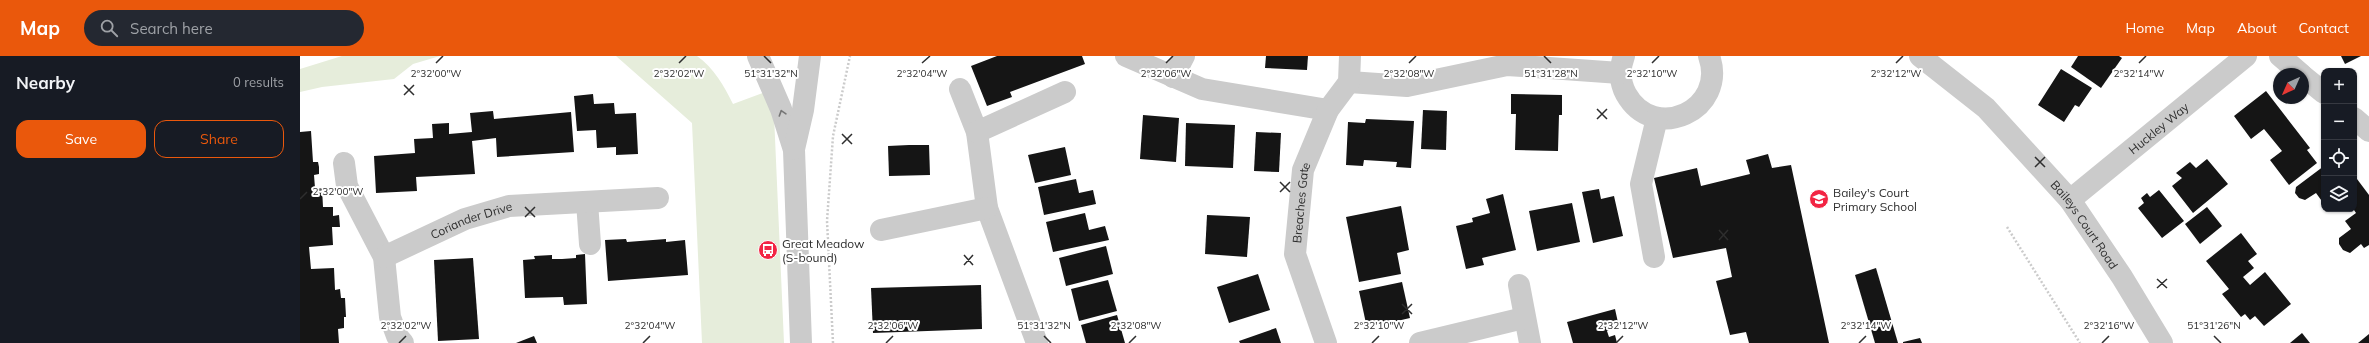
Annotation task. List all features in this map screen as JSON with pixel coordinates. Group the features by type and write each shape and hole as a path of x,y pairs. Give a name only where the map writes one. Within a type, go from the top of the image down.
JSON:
{"street":[{"path":"758,56 781,109 794,150"},
{"path":"801,343 794,150 803,110 810,56"},
{"path":"1126,56 1202,89 1328,110"},
{"path":"1173,77 1184,56"},
{"path":"1350,56 1349,82 1406,86 1507,65 1622,64 1623,88 1630,102 1642,112 1657,118 1672,118 1686,114 1699,106 1708,94 1712,79 1708,56"},
{"name":"Baileys Court Road","path":"1920,56 1986,108 2070,200 2122,276 2162,343"},
{"name":"Huckley Way","path":"2070,200 2246,56"},
{"path":"2280,56 2294,68"},
{"path":"2309,81 2321,91"},
{"name":"Breaches Gate","path":"1326,343 1295,254 1303,170 1328,110 1349,82"},
{"path":"960,89 977,132 987,208 1037,343"},
{"path":"977,132 1065,92"},
{"path":"1654,257 1641,184 1657,118"},
{"path":"2357,121 2369,131"},
{"path":"344,163 347,186 384,257 390,316 397,336 403,343"},
{"name":"Coriander Drive","path":"384,257 465,219 509,206 658,198"},
{"path":"587,202 590,244"},
{"path":"881,230 987,208"},
{"path":"1519,285 1524,318 1530,343"},
{"path":"1420,343 1524,318"}],"path":[{"path":"833,343 827,222 834,136 850,56"},
{"path":"2007,227 2080,343"}],"green space":[{"path":"342,56 440,56 413,64 394,79 322,87 300,92 300,69"},
{"path":"616,56 697,56 709,66 722,84 733,104 765,92 774,115 784,343 702,343 692,123"}],"building":[{"path":"997,56 1082,56 1085,64 1010,92 1012,97 987,106 971,66"},
{"path":"1266,56 1308,56 1307,70 1265,68"},
{"path":"2078,56 2119,56 2122,58 2101,88 2071,67"},
{"path":"2341,56 2361,56 2345,64"},
{"path":"2061,69 2092,88 2079,107 2075,105 2064,122 2038,105"},
{"path":"2266,91 2273,100 2273,104 2276,104 2310,148 2307,150 2317,163 2289,185 2270,160 2282,151 2264,129 2251,139 2234,116"},
{"path":"593,94 594,104 614,103 615,114 636,113 638,154 616,155 616,147 597,148 596,130 577,131 574,96"},
{"path":"1511,94 1562,95 1562,115 1559,115 1558,151 1515,150 1516,114 1511,114"},
{"path":"1423,110 1447,111 1446,150 1421,149"},
{"path":"493,111 494,119 571,112 574,152 497,157 496,138 472,141 475,174 416,177 417,191 376,193 374,156 415,153 414,139 433,138 432,124 449,123 449,134 472,132 470,113"},
{"path":"1143,115 1179,118 1176,162 1140,159"},
{"path":"1366,119 1414,121 1411,168 1396,167 1397,162 1364,160 1363,166 1346,165 1348,122 1365,123"},
{"path":"1186,123 1235,125 1233,168 1185,166"},
{"path":"311,131 313,162 318,162 319,167 319,174 314,175 315,188 322,188 323,207 333,207 333,216 339,215 340,227 332,227 333,245 309,247 311,269 334,268 335,290 340,289 341,298 345,298 346,317 344,317 344,328 338,329 339,343 300,343 300,132"},
{"path":"1256,132 1281,133 1279,172 1254,171"},
{"path":"929,145 930,175 889,176 888,146"},
{"path":"1065,147 1071,175 1035,183 1028,155"},
{"path":"1768,154 1772,168 1791,165 1829,343 1749,343 1746,332 1730,335 1716,281 1732,277 1726,248 1673,258 1654,178 1697,168 1701,186 1750,174 1746,160"},
{"path":"2207,159 2228,184 2193,213 2172,186 2182,178 2176,173 2190,162 2196,168"},
{"path":"2321,168 2321,200 2316,193 2305,200 2299,198 2295,193 2296,187"},
{"path":"1076,179 1079,193 1093,190 1096,204 1044,215 1038,187"},
{"path":"2357,179 2369,195 2369,245 2364,248 2361,244 2350,253 2343,250 2339,244 2339,238 2351,229 2345,221 2356,213"},
{"path":"1599,189 1601,199 1614,196 1623,236 1593,243 1582,192"},
{"path":"2159,190 2184,221 2162,238 2138,208 2144,203 2141,198 2147,193 2150,197"},
{"path":"1503,194 1516,250 1482,258 1484,265 1466,269 1456,226 1473,222 1472,218 1490,213 1486,199"},
{"path":"1572,203 1580,242 1537,251 1529,211"},
{"path":"1401,206 1409,250 1397,253 1401,274 1359,282 1346,217"},
{"path":"2207,207 2222,226 2200,244 2185,224"},
{"path":"1085,213 1089,230 1105,226 1109,240 1053,252 1046,222"},
{"path":"1207,215 1250,217 1247,257 1205,254"},
{"path":"2241,233 2257,254 2248,261 2254,268 2243,277 2250,285 2265,272 2291,304 2264,326 2255,316 2250,320 2245,314 2241,317 2222,294 2229,289 2206,261"},
{"path":"626,239 627,242 666,239 666,242 685,240 688,275 608,281 605,240"},
{"path":"1106,246 1113,274 1066,286 1059,258"},
{"path":"585,254 587,304 564,305 563,297 525,298 523,260 535,259 534,256 552,255 552,259 576,258 576,255"},
{"path":"473,258 479,339 438,341 434,260"},
{"path":"1876,268 1898,343 1875,343 1855,275"},
{"path":"1258,274 1270,310 1229,323 1217,287"},
{"path":"1108,280 1117,311 1079,321 1071,289"},
{"path":"1402,282 1410,318 1367,328 1359,291"},
{"path":"981,285 982,329 873,333 871,288"},
{"path":"1615,309 1619,327 1607,331 1609,337 1615,335 1617,343 1573,343 1567,322"},
{"path":"1117,315 1125,343 1086,343 1081,325"},
{"path":"1276,328 1281,343 1240,343 1239,341"},
{"path":"2302,333 2310,343 2290,343"},
{"path":"2369,334 2369,343 2358,343"},
{"path":"534,336 537,343 516,343"},
{"path":"1920,338 1922,343 1903,343 1903,342"}],"place":[{"name":"Bailey's Court Primary School","path":"1819,199"},
{"name":"Great Meadow (S-bound)","path":"768,250"}]}
